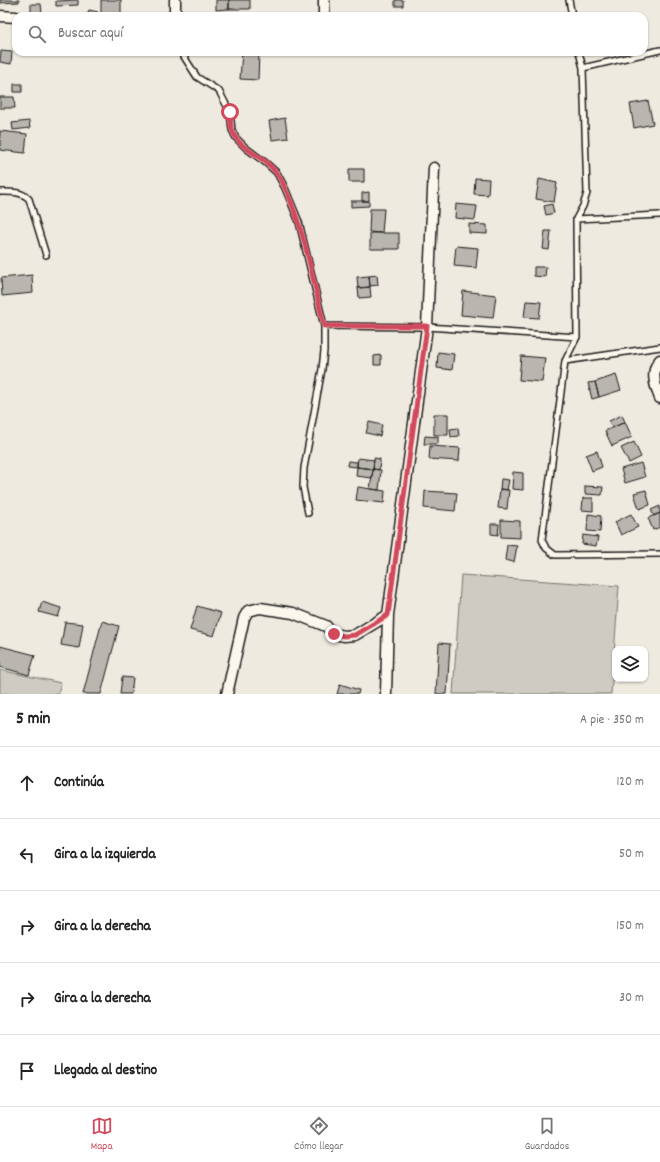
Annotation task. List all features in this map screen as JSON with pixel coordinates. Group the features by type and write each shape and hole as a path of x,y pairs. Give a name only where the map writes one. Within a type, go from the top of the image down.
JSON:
{"street":[{"path":"175,0 175,12"},
{"path":"324,0 324,12"},
{"path":"0,16 12,17"},
{"path":"386,694 388,615 427,326 434,168"},
{"path":"660,360 656,364 654,377 655,387 660,398"},
{"path":"227,694 244,618 248,611 260,608 293,613 326,626 334,634 344,636 355,635 388,615"}],"lane":[{"path":"569,0 571,12"},
{"path":"648,53 660,50"},
{"path":"184,56 197,77 219,91 230,112 232,130 236,138 277,173 299,222 324,326 322,369 304,468 303,487 308,513"},
{"path":"580,56 583,68 587,193 583,206 576,219 577,336 565,361 542,540 543,545 546,548 555,554 563,555 660,554"},
{"path":"583,68 634,56"},
{"path":"0,192 16,192 25,194 29,199 46,255"},
{"path":"576,219 660,215"},
{"path":"324,326 427,326 577,336"},
{"path":"565,361 660,347"}],"shaded area":[{"path":"461,575 619,586 615,646 612,646 611,694 453,694"},
{"path":"0,670 61,683 58,694 0,694"}],"building":[{"path":"0,0 19,0 19,2 0,3"},
{"path":"78,0 78,5 56,6 56,1"},
{"path":"101,0 121,0 121,12 101,12"},
{"path":"216,0 229,0 229,9 216,10"},
{"path":"229,0 250,0 250,9 229,9"},
{"path":"395,0 403,0 403,6 395,6"},
{"path":"31,4 41,4 42,12 31,12"},
{"path":"1,51 12,52 11,64 0,62"},
{"path":"242,56 259,56 258,80 240,79"},
{"path":"14,84 22,84 22,92 14,92"},
{"path":"0,97 14,97 15,108 0,108"},
{"path":"648,101 653,124 634,128 630,104"},
{"path":"285,118 288,138 272,140 269,121"},
{"path":"29,121 30,128 13,130 12,123"},
{"path":"0,131 27,134 25,153 0,150"},
{"path":"349,169 364,169 364,182 349,182"},
{"path":"475,178 489,179 488,195 474,194"},
{"path":"539,179 557,183 554,202 536,199"},
{"path":"369,192 369,201 362,201 362,193"},
{"path":"351,201 369,201 369,206 351,207"},
{"path":"456,204 477,206 475,220 455,218"},
{"path":"552,204 554,213 546,215 544,206"},
{"path":"370,209 384,209 382,233 369,232"},
{"path":"469,224 487,225 487,234 469,233"},
{"path":"545,231 551,231 549,250 543,249"},
{"path":"370,233 399,233 399,249 370,249"},
{"path":"456,246 478,248 476,268 454,266"},
{"path":"534,267 546,267 545,277 534,276"},
{"path":"32,275 33,293 2,296 1,278"},
{"path":"377,275 378,285 370,286 369,276"},
{"path":"369,276 370,287 358,288 357,277"},
{"path":"370,287 371,297 359,298 358,288"},
{"path":"463,291 496,295 493,318 461,315"},
{"path":"526,301 541,302 539,318 524,317"},
{"path":"438,352 454,354 452,370 437,368"},
{"path":"381,355 381,365 374,365 374,356"},
{"path":"521,356 545,358 542,382 519,380"},
{"path":"616,375 621,390 599,397 595,382"},
{"path":"595,382 599,397 592,399 588,383"},
{"path":"434,414 448,414 448,435 434,435"},
{"path":"622,415 625,422 612,428 609,421"},
{"path":"369,422 382,425 380,436 366,433"},
{"path":"625,422 632,437 612,446 605,431"},
{"path":"458,428 459,436 451,437 450,429"},
{"path":"425,436 438,437 438,444 424,444"},
{"path":"634,442 641,457 629,463 621,448"},
{"path":"430,446 460,448 459,461 429,459"},
{"path":"597,451 602,467 592,471 586,455"},
{"path":"358,458 374,460 373,469 357,467"},
{"path":"374,458 380,459 379,470 373,469"},
{"path":"348,461 357,462 357,467 347,466"},
{"path":"641,463 645,477 625,483 621,469"},
{"path":"357,467 373,469 372,478 356,476"},
{"path":"373,469 381,470 379,490 370,489"},
{"path":"513,472 523,473 523,490 512,489"},
{"path":"501,479 509,480 507,490 500,489"},
{"path":"585,486 603,487 602,495 585,494"},
{"path":"358,487 385,491 384,503 356,500"},
{"path":"500,489 509,490 507,509 498,508"},
{"path":"646,490 650,505 639,509 634,493"},
{"path":"425,491 457,493 455,511 424,508"},
{"path":"583,498 593,498 593,511 582,510"},
{"path":"660,506 660,513 654,516 651,510"},
{"path":"660,513 660,527 653,530 648,518"},
{"path":"588,514 601,516 600,532 587,531"},
{"path":"631,514 638,527 621,535 615,522"},
{"path":"501,520 520,521 520,538 501,537"},
{"path":"491,524 499,524 498,535 491,534"},
{"path":"583,535 598,537 596,546 582,544"},
{"path":"507,545 517,546 514,562 505,560"},
{"path":"42,602 61,608 58,617 39,612"},
{"path":"197,606 221,613 214,636 190,630"},
{"path":"102,621 119,626 101,694 83,694"},
{"path":"65,622 83,624 79,648 61,645"},
{"path":"439,643 450,644 447,694 436,694"},
{"path":"0,646 35,655 29,675 0,667"},
{"path":"122,677 133,678 131,694 120,694"},
{"path":"340,684 359,690 358,694 337,694"}],"route":[{"path":"230,112 232,130 236,138 277,173 285,188 299,222 324,326 427,326 388,615 355,635 344,636 334,634"}]}
